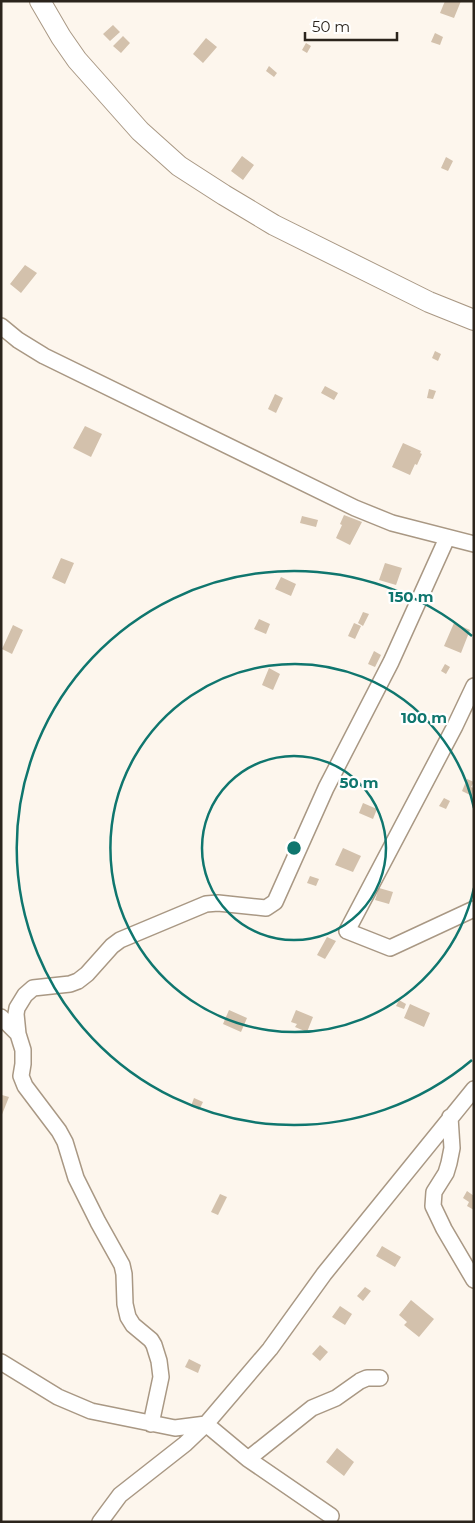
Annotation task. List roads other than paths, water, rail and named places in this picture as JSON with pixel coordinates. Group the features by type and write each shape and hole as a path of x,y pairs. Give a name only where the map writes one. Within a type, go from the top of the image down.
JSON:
{"street":[{"path":"40,1 77,60 140,131 179,166 274,225 429,302 474,320"},
{"path":"1,326 18,340 44,356 355,508 392,523 474,544"},
{"path":"151,1424 160,1377 154,1345 151,1340 133,1325 128,1317 122,1266 76,1178 65,1142 59,1131 25,1086 21,1076 24,1064 23,1050 18,1034 17,1008 25,995 33,988 70,984 78,981 120,940 206,904 218,903 266,908 275,902 326,788 391,662 447,538"},
{"path":"474,686 455,726 347,931 390,948 474,909"},
{"path":"1,1017 18,1034"},
{"path":"100,1522 120,1495 185,1444 206,1424 270,1348 324,1274 450,1116 474,1089"},
{"path":"450,1116 452,1148 446,1174 434,1192 433,1206 444,1230 474,1280"},
{"path":"1,1362 58,1397 91,1411 175,1428 206,1424 248,1459 331,1516"},
{"path":"248,1459 312,1408 336,1398 360,1381 367,1378 380,1378"}]}
